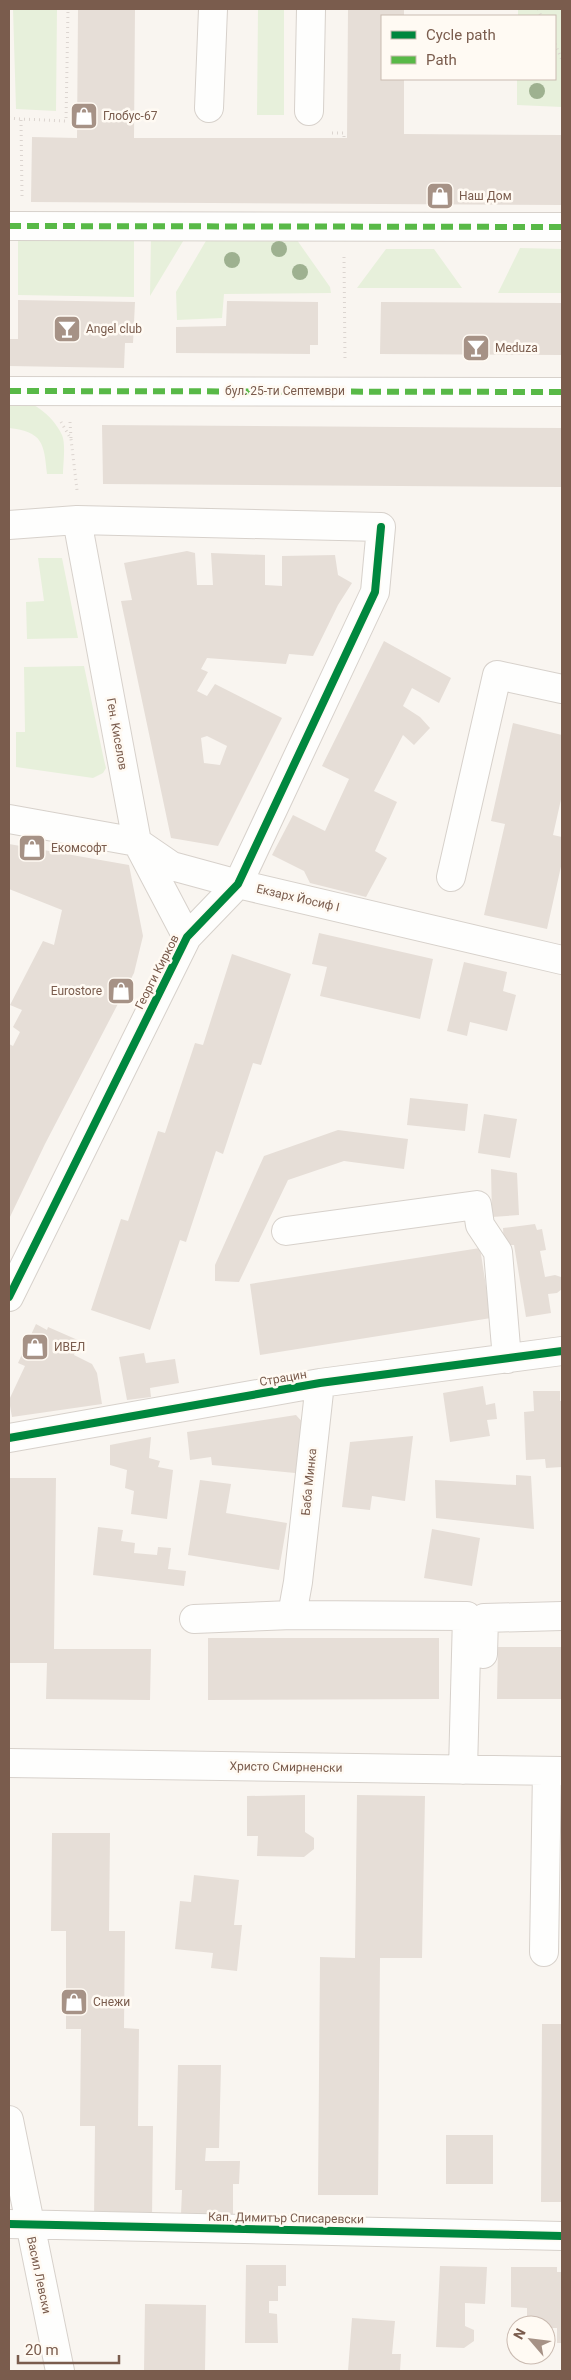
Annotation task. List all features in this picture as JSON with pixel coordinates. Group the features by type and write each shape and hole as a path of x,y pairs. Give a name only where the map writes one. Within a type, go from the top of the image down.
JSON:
{"street":[{"path":"209,108 213,9"},
{"path":"309,111 311,9"},
{"path":"16,226 562,227"},
{"name":"бул. 25-ти Септември","path":"18,391 562,392"},
{"path":"9,525 77,520"},
{"name":"Георги Кирков","path":"9,1297 187,937 238,884 375,592 381,527 77,520"},
{"name":"Ген. Киселов","path":"77,520 137,842 187,937"},
{"path":"451,877 497,675 562,689"},
{"name":"Екзарх Йосиф I","path":"9,819 137,842 172,866 238,884 562,960"},
{"path":"286,1231 477,1204 480,1225 498,1252 507,1359"},
{"name":"Страцин","path":"9,1438 320,1383 562,1351"},
{"name":"Баба Минка","path":"292,1615 298,1582 320,1383"},
{"path":"194,1619 292,1615 467,1616 473,1770"},
{"path":"473,1770 484,1618 562,1616"},
{"name":"Христо Смирненски","path":"9,1763 555,1771"},
{"path":"544,1952 555,1771"},
{"name":"Васил Левски","path":"9,2120 18,2224 60,2371"},
{"name":"Кап. Димитър Списаревски","path":"18,2224 562,2236"}],"path":[{"path":"9,118 66,120 68,9"},
{"path":"556,46 562,60"},
{"path":"16,226 21,119"},
{"path":"328,133 344,133 344,138"},
{"path":"343,227 346,392"},
{"path":"18,391 48,403 71,439 76,474 77,520"}],"green space":[{"path":"13,9 57,9 56,111 16,109"},
{"path":"258,9 284,9 284,115 257,115"},
{"path":"518,9 562,9 562,107 517,105 517,80 556,80 556,15 518,15"},
{"path":"292,233 330,287 331,293 224,294 222,318 177,320 176,292 210,234"},
{"path":"151,236 185,238 150,296"},
{"path":"18,240 134,240 134,297 18,295"},
{"path":"520,248 562,249 562,293 498,293"},
{"path":"386,249 434,249 462,288 357,288"},
{"path":"9,398 33,404 47,415 58,428 64,443 63,474 47,474 43,447 35,436 9,428"},
{"path":"38,558 62,558 78,638 27,639 26,602 44,601"},
{"path":"84,666 106,768 103,773 93,778 16,767 16,732 25,732 24,667"}],"building":[{"path":"78,9 135,9 134,138 347,138 348,9 404,9 404,15 381,15 381,80 404,80 404,134 562,135 562,205 31,202 32,137 77,138"},
{"path":"18,300 135,302 133,343 125,343 124,368 9,366 9,339 18,339"},
{"path":"227,301 318,302 318,345 310,345 310,354 176,353 176,327 226,326"},
{"path":"381,302 562,303 562,355 380,354"},
{"path":"102,425 562,428 562,487 103,484"},
{"path":"187,551 195,553 197,585 213,585 211,553 265,555 265,585 282,586 282,556 335,555 338,575 352,583 338,605 313,656 289,654 286,664 207,658 201,669 208,672 197,691 207,696 215,684 282,718 218,846 171,838 121,601 132,600 124,563","holes":["207,736 227,746 220,765 204,763 201,738"]},
{"path":"384,641 451,678 439,703 412,688 403,706 420,717 430,728 414,745 403,735 374,791 397,802 375,851 387,858 366,897 310,883 304,871 272,855 293,815 325,831 349,779 322,766"},
{"path":"513,723 562,735 562,795 553,835 562,837 562,862 547,929 484,915 505,824 491,821"},
{"path":"9,844 129,865 143,936 134,973 45,1144 9,1219 9,1044 13,1046 20,1032 13,1027 22,1010 10,1005 43,941 54,945 62,910 9,889"},
{"path":"319,933 433,959 420,1019 320,996 327,967 312,964"},
{"path":"232,954 291,974 261,1065 253,1063 223,1154 216,1151 186,1242 180,1240 150,1330 91,1310 121,1219 128,1221 158,1131 165,1133 195,1043 203,1045"},
{"path":"464,962 507,972 503,991 516,995 507,1031 470,1022 467,1036 447,1031"},
{"path":"410,1098 468,1104 465,1131 407,1125"},
{"path":"484,1114 517,1119 510,1158 478,1153"},
{"path":"338,1130 408,1139 404,1169 344,1161 288,1180 239,1282 215,1281 215,1265 264,1156"},
{"path":"491,1169 517,1173 519,1215 492,1217"},
{"path":"535,1224 537,1230 542,1229 546,1250 540,1251 545,1277 555,1275 561,1277 562,1289 557,1293 548,1294 551,1313 526,1317 514,1245 504,1245 503,1228"},
{"path":"480,1248 491,1318 260,1355 250,1284"},
{"path":"36,1324 47,1330 48,1327 80,1341 74,1355 92,1364 97,1373 102,1404 12,1417 9,1400 25,1366 18,1363"},
{"path":"144,1353 146,1363 175,1359 179,1383 150,1388 151,1397 127,1400 119,1357"},
{"path":"483,1386 486,1405 495,1403 497,1419 487,1420 490,1436 450,1442 443,1393"},
{"path":"533,1391 560,1391 560,1401 562,1401 562,1467 546,1468 545,1459 526,1460 524,1412 534,1411"},
{"path":"296,1415 305,1425 301,1468 295,1473 212,1465 211,1457 190,1460 187,1432"},
{"path":"413,1436 405,1501 372,1496 370,1510 342,1507 350,1442"},
{"path":"151,1437 149,1458 160,1461 158,1467 173,1470 167,1519 131,1514 134,1491 125,1488 127,1470 110,1465 110,1445"},
{"path":"516,1475 531,1476 534,1529 436,1518 435,1480 516,1485"},
{"path":"9,1478 56,1478 54,1649 151,1649 150,1700 46,1699 47,1663 9,1663"},
{"path":"200,1480 231,1484 226,1513 287,1523 279,1570 188,1555"},
{"path":"98,1527 123,1530 121,1541 135,1543 134,1553 157,1555 158,1547 171,1548 168,1569 186,1571 184,1586 93,1575"},
{"path":"432,1529 480,1538 472,1586 424,1578"},
{"path":"208,1638 439,1638 439,1699 208,1700"},
{"path":"498,1647 562,1647 562,1699 497,1699"},
{"path":"305,1795 305,1832 314,1838 314,1849 304,1857 257,1856 258,1836 247,1836 247,1796"},
{"path":"357,1795 425,1796 422,1958 380,1958 378,2195 318,2195 320,1957 355,1958"},
{"path":"52,1833 110,1833 109,1931 125,1931 124,2028 139,2029 138,2126 153,2126 152,2219 94,2219 95,2126 80,2126 81,2029 66,2029 66,1931 51,1931"},
{"path":"194,1875 239,1880 234,1925 242,1925 237,1971 211,1968 213,1953 175,1949 180,1901 191,1902"},
{"path":"542,2024 562,2024 562,2202 541,2202"},
{"path":"178,2065 221,2065 219,2148 206,2148 205,2161 240,2161 239,2184 233,2184 233,2214 181,2214 182,2190 175,2190"},
{"path":"446,2135 493,2135 493,2184 446,2184"},
{"path":"246,2265 286,2265 286,2286 278,2286 278,2301 269,2301 269,2313 277,2314 278,2343 245,2343"},
{"path":"440,2266 487,2267 485,2304 465,2303 465,2326 474,2330 474,2341 464,2348 436,2347"},
{"path":"511,2267 557,2267 557,2272 562,2272 562,2343 557,2343 556,2315 527,2315 527,2308 511,2307"},
{"path":"145,2304 206,2305 205,2371 144,2371"},
{"path":"352,2318 395,2321 392,2354 401,2354 400,2371 348,2371"}],"marked path":[{"path":"9,226 562,227"},
{"path":"9,391 562,392"}],"cycle path":[{"path":"9,1297 187,937 238,884 375,592 381,527"},
{"path":"9,1438 320,1383 562,1351"},
{"path":"9,2224 562,2236"}],"place":[{"name":"Глобус-67","path":"84,116"},
{"name":"Наш Дом","path":"440,196"},
{"name":"Angel club","path":"67,329"},
{"name":"Meduza","path":"476,348"},
{"name":"Екомсофт","path":"32,848"},
{"name":"Eurostore","path":"121,991"},
{"name":"ИВЕЛ","path":"35,1347"},
{"name":"Снежи","path":"74,2002"}]}
